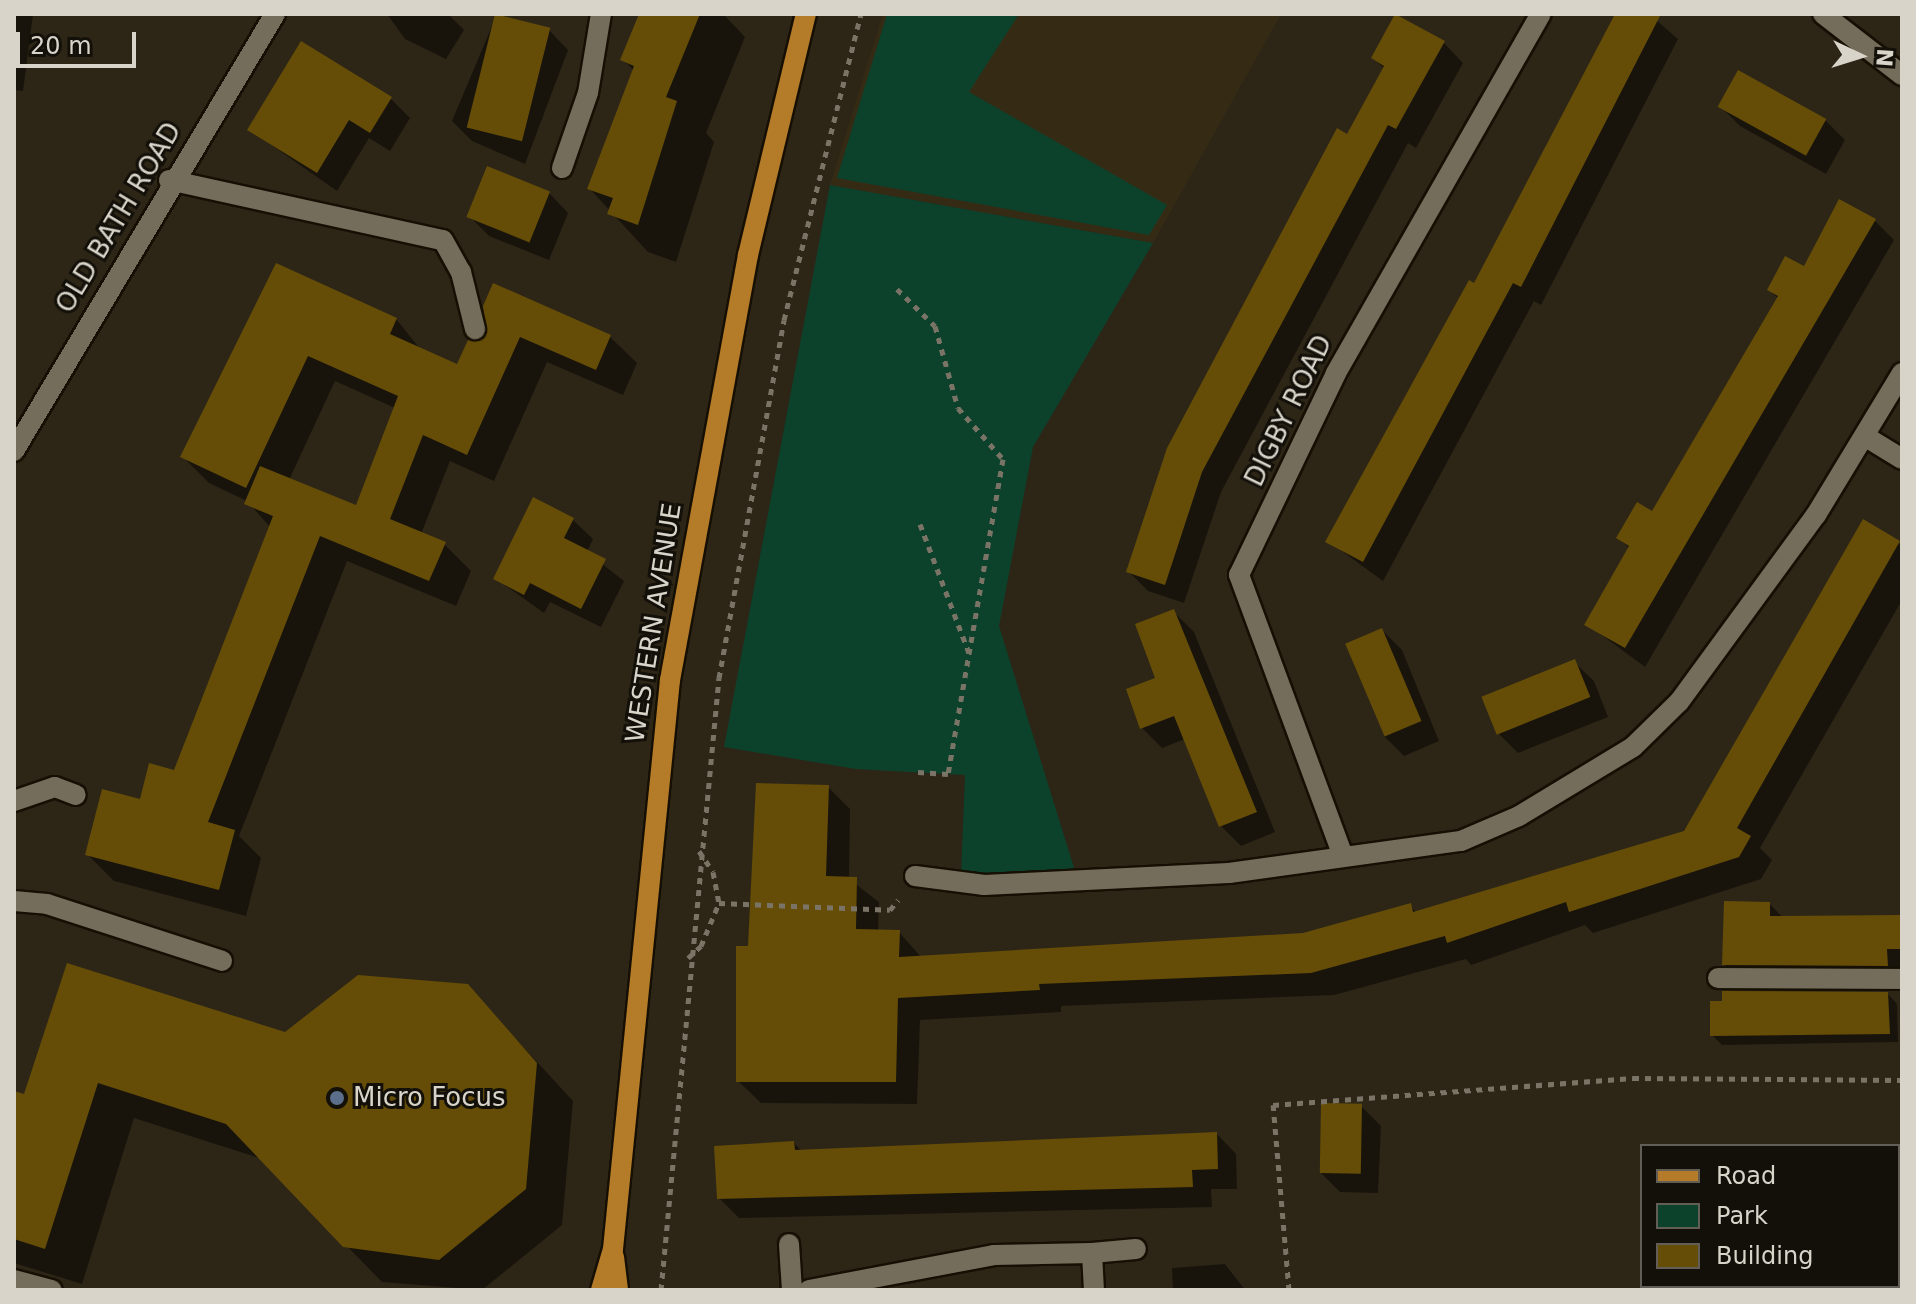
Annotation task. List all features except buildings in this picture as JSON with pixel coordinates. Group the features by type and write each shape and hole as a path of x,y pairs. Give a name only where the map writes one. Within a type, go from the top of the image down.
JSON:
{"main road":[{"name":"WESTERN AVENUE","path":"601,1290 613,1249 670,680 748,255 806,14"},
{"name":"WESTERN AVENUE","path":"613,1249 618,1290"}],"street":[{"name":"OLD BATH ROAD","path":"14,451 169,180 275,14"},
{"path":"562,168 588,93 601,14"},
{"name":"DIGBY ROAD","path":"1343,856 1239,575 1336,373 1541,14"},
{"path":"1823,14 1902,75"},
{"path":"169,180 443,240 461,272 475,329"},
{"path":"915,876 984,885 1113,880 1461,841 1519,816 1633,747 1679,702 1866,437 1902,373"},
{"path":"1866,437 1902,459"},
{"path":"14,801 55,787 76,795"},
{"path":"14,901 47,904 222,961"},
{"path":"1718,978 1902,979"},
{"path":"789,1244 792,1290"},
{"path":"809,1290 994,1255 1136,1249"},
{"path":"1092,1253 1094,1290"},
{"path":"14,1280 52,1290"}],"path":[{"path":"661,1290 698,850 719,678 784,320 861,14"},
{"path":"897,289 935,326 958,408 1003,459 971,659 948,774 918,772"},
{"path":"920,524 971,659"},
{"path":"688,958 701,946 719,903 713,872 698,850"},
{"path":"719,903 890,910 915,876"},
{"path":"1289,1290 1273,1105 1633,1078 1902,1080"}],"shaded area":[{"path":"883,14 1281,14 1153,243 830,185"}],"green space":[{"path":"887,14 1019,14 969,92 1167,205 1149,235 837,178"},
{"path":"830,185 1153,243 1033,447 999,626 1075,871 961,875 965,775 856,769 724,747"}],"place":[{"name":"Micro Focus","path":"337,1098"}]}
